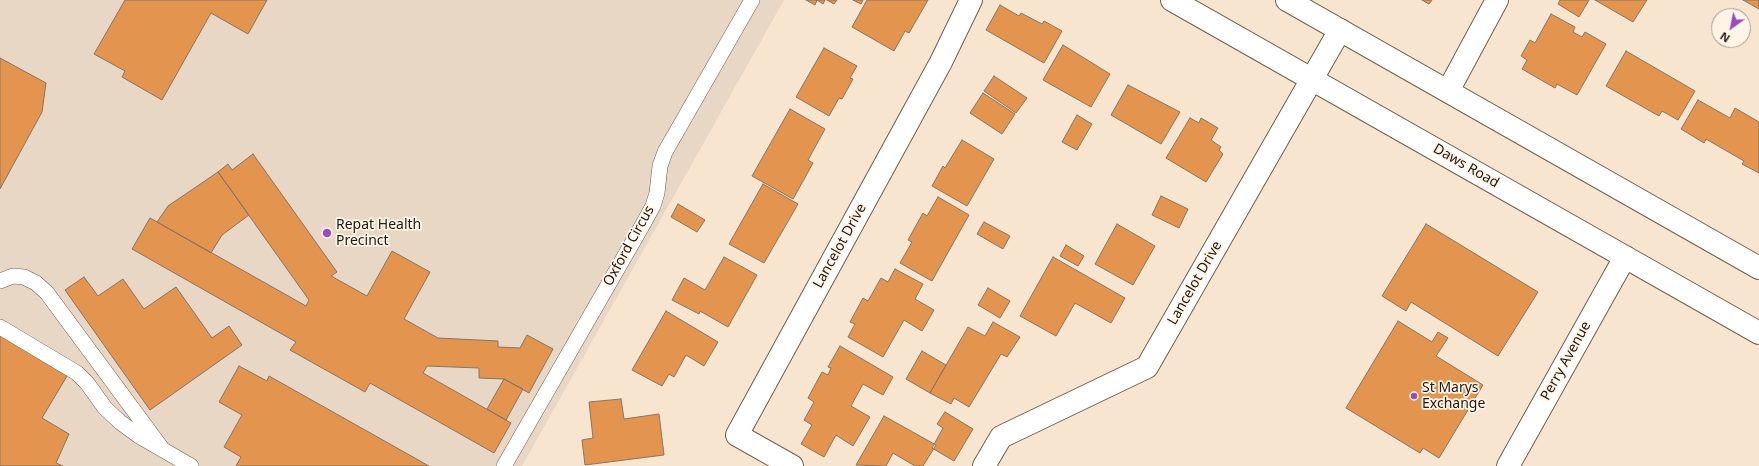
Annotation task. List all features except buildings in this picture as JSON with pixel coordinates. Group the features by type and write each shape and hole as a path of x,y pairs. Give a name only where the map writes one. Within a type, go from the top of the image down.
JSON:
{"street":[{"name":"Lancelot Drive","path":"792,466 737,435 941,62 971,0"},
{"name":"Daws Road","path":"1172,0 1759,333"},
{"path":"1287,0 1759,268"},
{"path":"1448,91 1497,0"},
{"name":"Lancelot Drive","path":"984,466 1000,437 1147,367 1340,30"},
{"name":"Perry Avenue","path":"1508,466 1624,257"}],"lane":[{"name":"Oxford Circus","path":"504,466 642,226 657,193 660,166 665,152 752,0"},
{"path":"0,281 13,276 24,277 36,283 47,293 163,450"},
{"path":"0,327 77,373 87,383 105,408 120,422 139,436 191,466"}],"shaded area":[{"name":"Repat Health Precinct","path":"0,0 784,0 522,466 0,466"}],"place":[{"name":"Repat Health Precinct","path":"327,233"},
{"name":"St Marys Exchange","path":"1414,396"}]}
